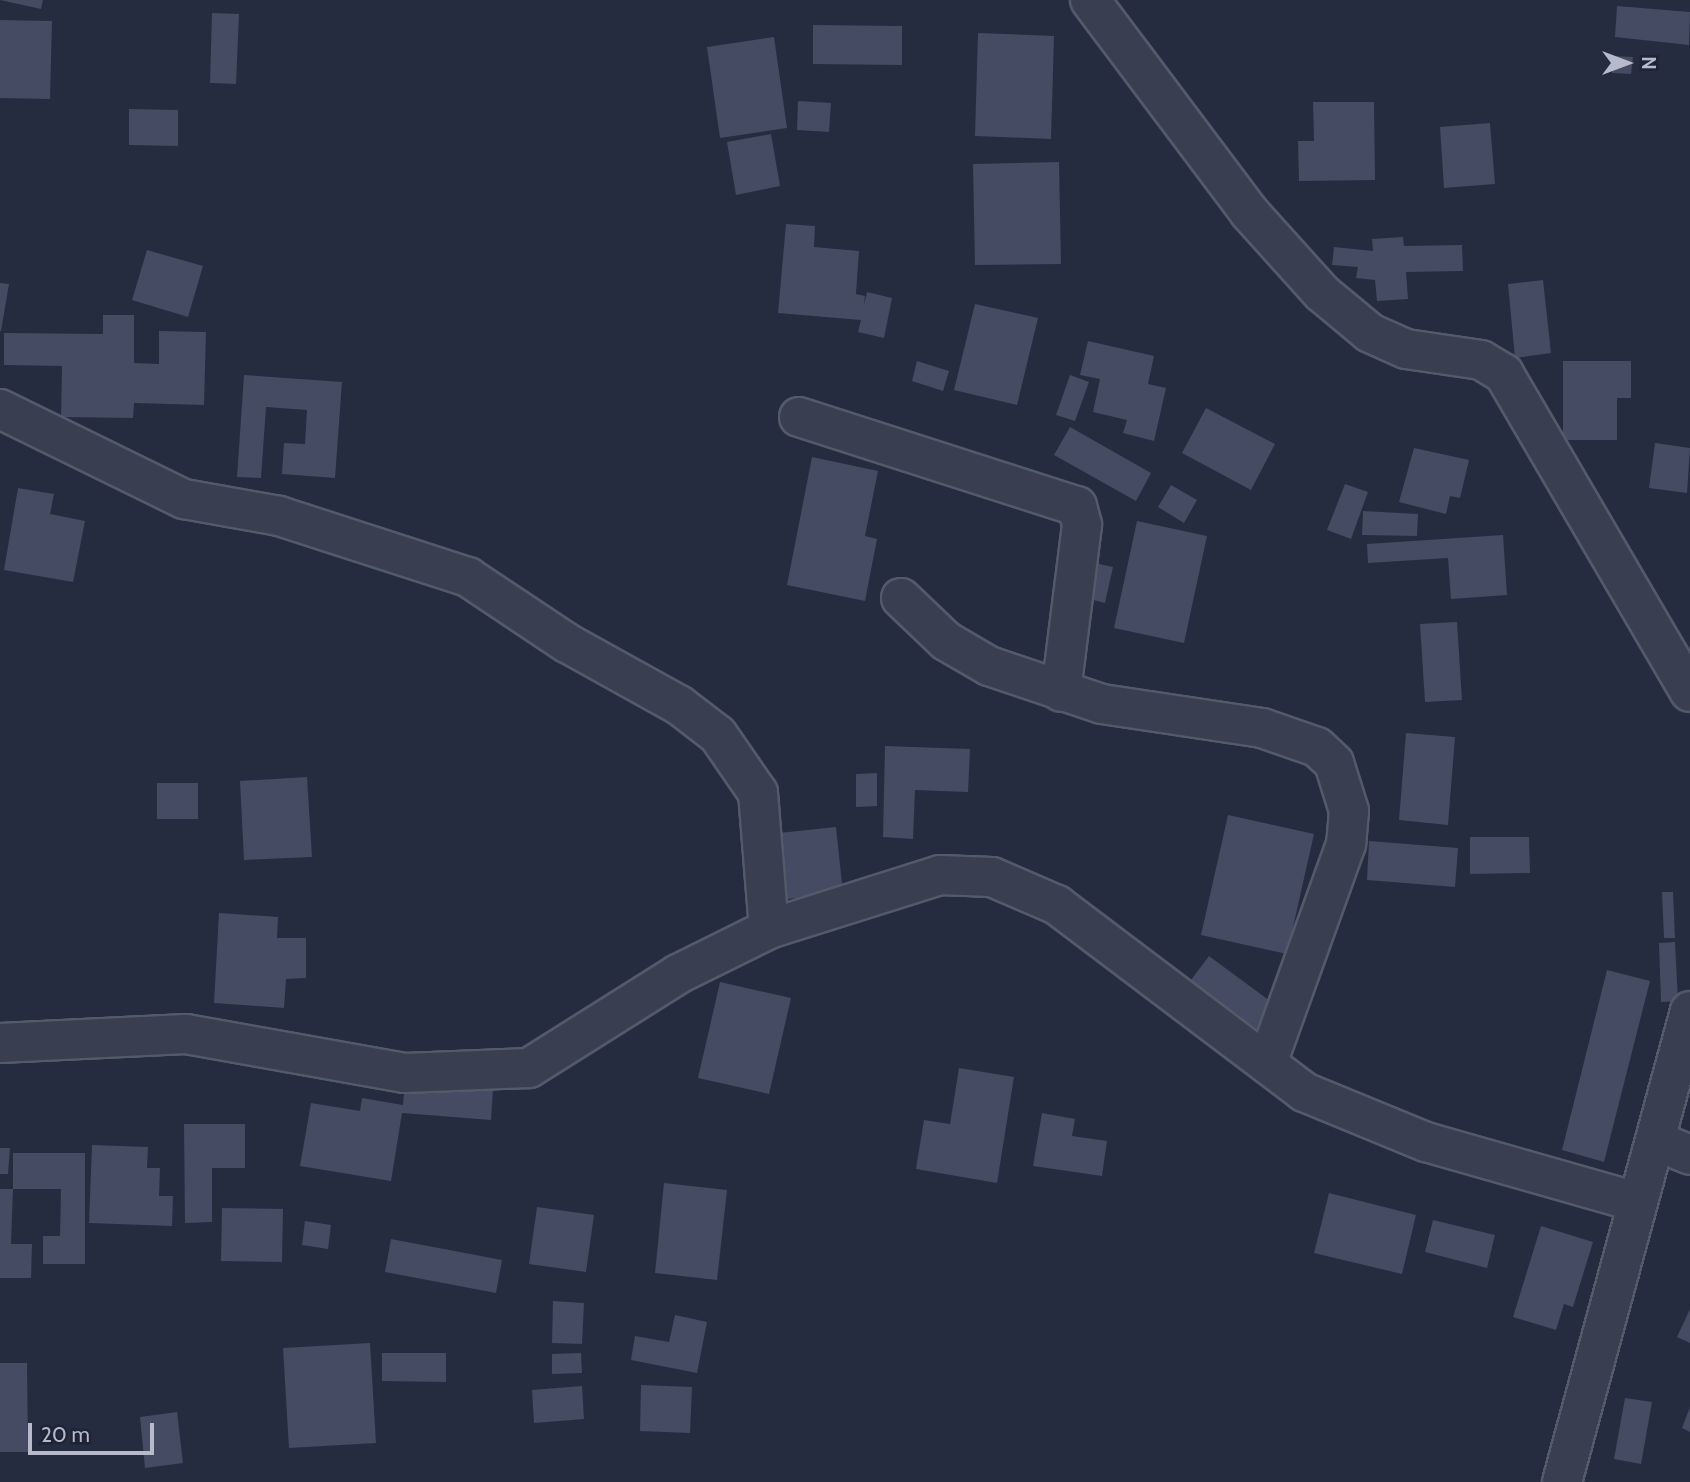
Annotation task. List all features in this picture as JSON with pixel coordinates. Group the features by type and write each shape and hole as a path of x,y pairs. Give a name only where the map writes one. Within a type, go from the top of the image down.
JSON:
{"street":[{"path":"1090,0 1249,212 1322,293 1370,333 1406,349 1480,360 1504,374 1690,692"},
{"path":"0,409 184,499 279,516 468,578 567,643 679,705 718,735 758,793 769,929"},
{"path":"799,417 1077,506 1082,526 1061,692"},
{"path":"901,598 946,641 989,666 1061,692 1150,714 1262,728 1317,747 1334,763 1349,811 1346,844 1267,1063"},
{"path":"0,1042 186,1034 405,1073 529,1068 678,974 769,929 940,875 992,877 1057,905 1304,1092 1426,1142 1637,1202"},
{"path":"1562,1482 1637,1202 1673,1148 1690,1011"}],"building":[{"path":"0,0 43,0 41,9"},
{"path":"1617,6 1690,12 1689,45 1615,37"},
{"path":"212,13 239,14 236,84 210,83"},
{"path":"0,20 52,21 50,99 0,98"},
{"path":"813,25 902,26 902,65 813,64"},
{"path":"978,33 1054,36 1051,139 975,136"},
{"path":"774,37 787,128 720,138 707,47"},
{"path":"1613,56 1633,57 1631,74 1612,73"},
{"path":"798,101 831,103 829,132 797,130"},
{"path":"1313,102 1374,102 1375,180 1299,181 1298,141 1314,141"},
{"path":"129,109 178,110 178,146 129,145"},
{"path":"1490,123 1495,184 1444,188 1440,127"},
{"path":"771,134 780,186 736,195 727,142"},
{"path":"1059,162 1061,264 975,265 973,164"},
{"path":"786,224 815,226 814,247 859,251 856,294 865,296 864,305 867,292 892,298 884,338 858,332 861,320 778,313"},
{"path":"1403,237 1404,246 1462,245 1463,271 1406,272 1408,299 1377,301 1375,280 1356,278 1358,267 1332,265 1334,247 1373,251 1372,239"},
{"path":"147,250 203,266 188,317 132,300"},
{"path":"1543,280 1551,353 1515,358 1508,284"},
{"path":"0,283 9,284 1,331 0,331"},
{"path":"975,304 1038,318 1017,405 954,390"},
{"path":"103,315 134,315 134,363 159,364 159,331 206,332 204,405 134,403 133,418 61,417 62,366 4,365 4,333 103,334"},
{"path":"1088,341 1154,356 1148,384 1166,388 1154,441 1123,433 1127,420 1093,412 1100,379 1080,375"},
{"path":"917,361 949,371 943,391 912,381"},
{"path":"1563,361 1631,361 1631,398 1617,398 1617,440 1563,440"},
{"path":"244,375 342,382 335,478 282,474 284,443 305,444 307,410 266,407 261,478 237,477"},
{"path":"1070,375 1089,382 1075,421 1056,415"},
{"path":"1206,408 1275,444 1251,490 1182,453"},
{"path":"1070,427 1151,473 1136,501 1054,455"},
{"path":"1655,443 1690,448 1687,493 1649,488"},
{"path":"1414,448 1469,460 1460,498 1450,496 1446,514 1399,502"},
{"path":"812,457 878,471 865,536 877,539 865,601 787,585"},
{"path":"1345,484 1368,492 1351,539 1327,530"},
{"path":"1171,485 1197,500 1184,523 1158,507"},
{"path":"18,488 54,494 50,514 85,521 73,582 4,570"},
{"path":"1363,511 1418,514 1417,536 1362,535"},
{"path":"1137,521 1207,536 1184,643 1114,628"},
{"path":"1503,535 1507,595 1451,599 1448,558 1368,563 1367,544"},
{"path":"1090,562 1113,567 1105,603 1082,597"},
{"path":"1457,622 1462,700 1425,702 1420,624"},
{"path":"1406,733 1455,737 1448,825 1399,820"},
{"path":"885,746 970,749 968,792 915,790 913,839 883,837"},
{"path":"877,773 877,806 856,807 856,774"},
{"path":"307,777 312,857 244,860 240,781"},
{"path":"157,783 198,783 198,819 157,819"},
{"path":"1228,815 1314,834 1287,954 1201,935"},
{"path":"836,827 843,893 787,899 779,833"},
{"path":"1470,837 1529,837 1530,873 1470,874"},
{"path":"1369,841 1458,848 1455,887 1367,880"},
{"path":"1662,892 1673,892 1675,938 1664,938"},
{"path":"219,913 278,917 277,938 306,938 306,978 286,979 284,1008 214,1003"},
{"path":"1675,942 1678,1001 1661,1002 1659,943"},
{"path":"1209,956 1278,1007 1260,1031 1191,980"},
{"path":"1607,970 1650,981 1604,1162 1562,1150"},
{"path":"720,982 791,998 769,1094 698,1078"},
{"path":"959,1068 1014,1077 997,1183 916,1169 924,1120 950,1124"},
{"path":"405,1082 493,1089 491,1120 402,1113 391,1181 300,1166 311,1103 360,1111 362,1098 403,1105"},
{"path":"1042,1113 1075,1119 1072,1136 1107,1141 1102,1176 1033,1166"},
{"path":"184,1124 245,1124 245,1168 212,1168 212,1222 185,1223"},
{"path":"92,1145 148,1147 147,1168 160,1168 159,1196 173,1196 172,1226 89,1223"},
{"path":"0,1148 10,1148 8,1174 0,1174"},
{"path":"13,1153 85,1153 85,1264 43,1264 43,1236 60,1236 61,1189 13,1189"},
{"path":"664,1183 727,1190 717,1280 655,1273"},
{"path":"0,1189 13,1189 11,1244 32,1244 31,1278 0,1278"},
{"path":"1329,1193 1416,1215 1402,1274 1314,1253"},
{"path":"537,1207 594,1215 586,1272 529,1264"},
{"path":"222,1208 283,1209 282,1262 221,1261"},
{"path":"1433,1220 1495,1235 1487,1268 1425,1252"},
{"path":"305,1221 331,1225 328,1249 302,1245"},
{"path":"1541,1226 1593,1242 1573,1307 1564,1304 1556,1330 1513,1317"},
{"path":"391,1239 502,1260 496,1293 385,1272"},
{"path":"553,1301 584,1303 582,1344 552,1343"},
{"path":"1690,1309 1690,1343 1677,1337"},
{"path":"675,1315 707,1322 697,1373 631,1360 635,1336 669,1342"},
{"path":"370,1343 376,1443 289,1448 283,1348"},
{"path":"382,1353 446,1353 446,1382 382,1381"},
{"path":"581,1353 582,1373 552,1374 552,1354"},
{"path":"0,1363 27,1363 28,1452 0,1452"},
{"path":"641,1385 692,1387 690,1433 640,1431"},
{"path":"582,1386 584,1419 534,1423 532,1390"},
{"path":"1625,1398 1652,1402 1641,1464 1614,1459"},
{"path":"1690,1407 1690,1432 1682,1428"},
{"path":"177,1412 183,1463 145,1468 140,1417"}]}
